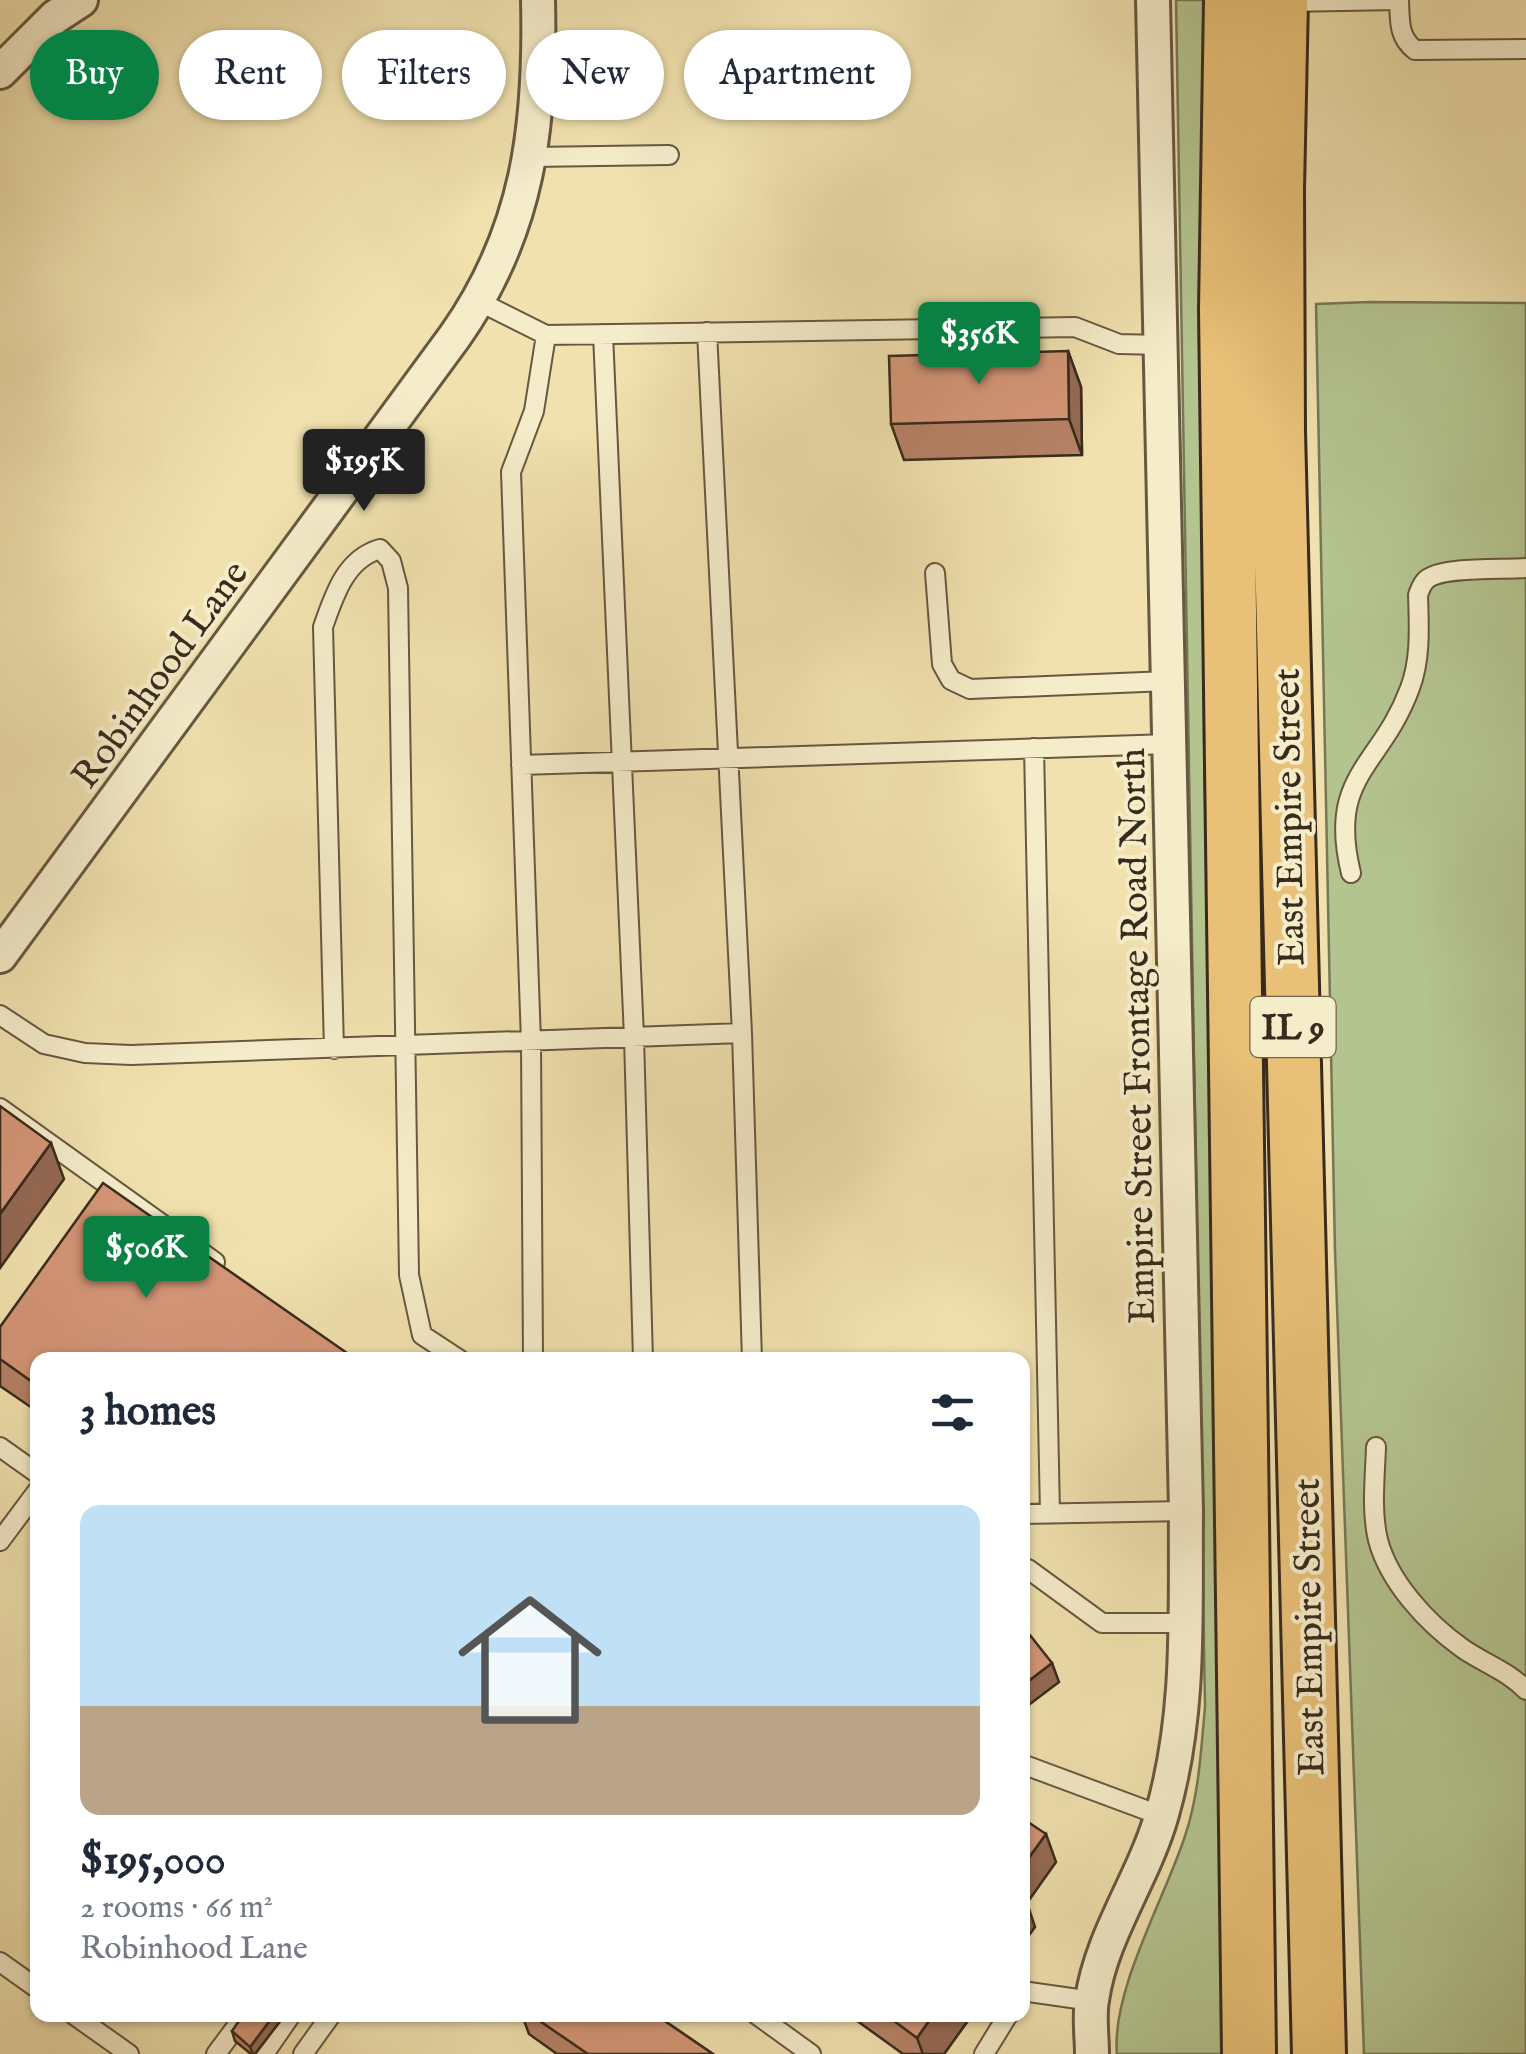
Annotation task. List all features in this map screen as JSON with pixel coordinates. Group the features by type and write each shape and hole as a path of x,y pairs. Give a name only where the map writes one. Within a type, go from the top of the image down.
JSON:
{"main road":[{"name":"East Empire Street","path":"1249,2054 1226,310 1264,0"},
{"name":"East Empire Street","path":"1264,0 1277,189 1278,431 1319,2054"}],"street":[{"path":"0,72 55,17 81,0"},
{"name":"Robinhood Lane","path":"0,956 131,782 478,302 506,244 531,157 536,118 538,0"},
{"name":"Empire Street Frontage Road North","path":"1092,2054 1092,2001 1102,1962 1162,1816 1185,1692 1186,1510 1153,0"}],"lane":[{"path":"1264,0 1399,0 1400,29 1405,42 1415,50 1526,49"},
{"path":"531,157 669,155"},
{"path":"478,302 546,334 1075,327 1119,344 1160,345"},
{"path":"707,332 742,1032 752,1352"},
{"path":"533,1352 531,1042 511,472 534,412 546,334"},
{"path":"603,334 634,1037 642,1352"},
{"path":"334,1049 323,627 338,584 366,553 380,548 391,560 398,588 409,1276 422,1335 448,1352"},
{"path":"1352,874 1344,829 1347,802 1409,690 1416,661 1418,595 1422,586 1441,573 1526,568"},
{"path":"935,573 942,664 951,680 970,689 1168,681"},
{"path":"521,765 1170,744"},
{"path":"1034,748 1050,1513"},
{"path":"0,1015 44,1044 85,1054 131,1056 742,1032"},
{"path":"0,1108 225,1268"},
{"path":"0,1447 30,1468"},
{"path":"1376,1447 1377,1536 1392,1572 1448,1638 1515,1679 1526,1690"},
{"path":"0,1542 30,1501"},
{"path":"1030,1514 1186,1510"},
{"path":"1030,1570 1102,1624 1185,1623"},
{"path":"1030,1767 1162,1816"},
{"path":"0,1962 30,1983"},
{"path":"1030,1993 1092,2001"},
{"path":"84,2022 129,2054"},
{"path":"216,2054 241,2022"},
{"path":"264,2054 286,2022"},
{"path":"303,2054 326,2022"},
{"path":"767,2022 811,2054"},
{"path":"984,2054 1004,2022"}],"green space":[{"path":"1176,0 1206,0 1204,736 1226,2054 1117,2054 1122,2002 1190,1820 1205,1707"},
{"path":"1526,303 1526,2054 1364,2054 1335,1251 1316,304"}],"building":[{"path":"1068,351 1069,419 891,424 889,356"},
{"path":"0,1106 51,1143 0,1214"},
{"path":"103,1183 346,1352 30,1352 30,1380 0,1359 0,1327"},
{"path":"1030,1635 1052,1663 1030,1680"},
{"path":"1030,1823 1046,1834 1030,1856"},
{"path":"238,2022 269,2022 250,2047 232,2031"},
{"path":"541,2022 666,2022 713,2054 588,2054"},
{"path":"895,2022 928,2022 917,2038"}]}
